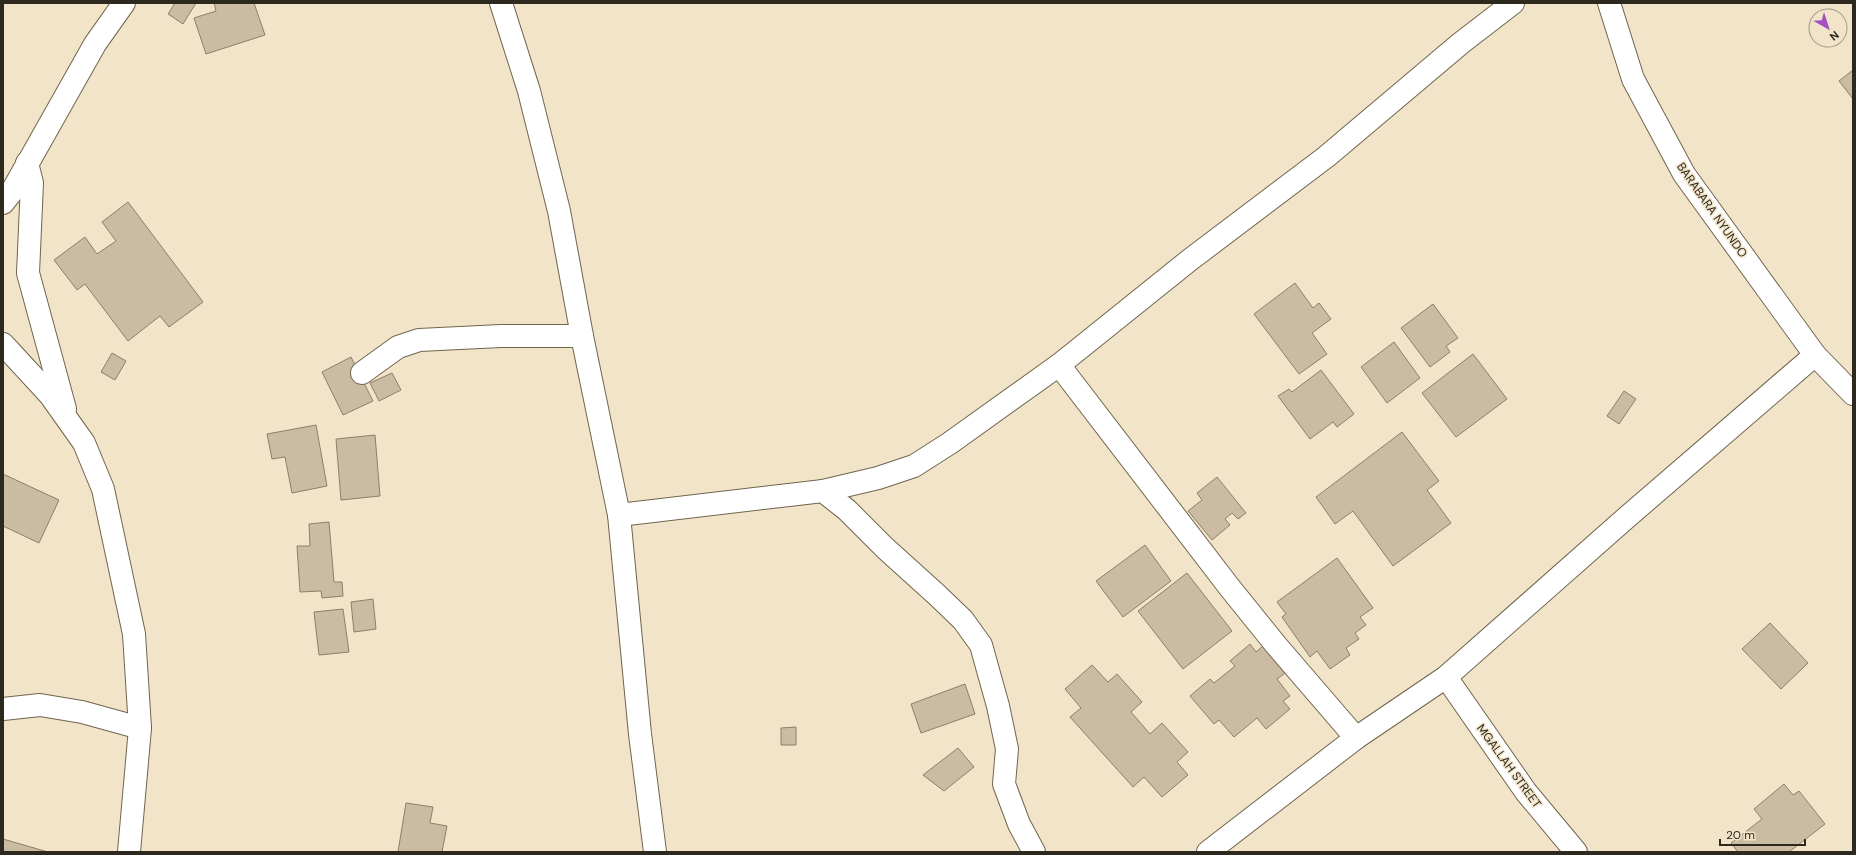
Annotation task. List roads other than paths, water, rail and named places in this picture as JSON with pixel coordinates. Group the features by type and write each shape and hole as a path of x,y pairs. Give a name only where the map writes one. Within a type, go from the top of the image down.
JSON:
{"street":[{"path":"3,203 95,44 124,3"},
{"path":"501,3 529,91 557,203 582,336 619,515 640,734 655,852"},
{"path":"619,515 823,491 878,478 914,466 950,443 1059,365 1191,259 1326,157 1461,43 1513,3"},
{"name":"BARABARA NYUNDO","path":"1609,3 1633,80 1684,174 1815,355 1853,394"},
{"path":"27,163 32,183 28,273 69,422"},
{"path":"362,373 398,347 419,340 502,336 582,336"},
{"path":"3,344 50,395 84,443 103,489 134,634 140,728 129,852"},
{"path":"1208,852 1356,738 1446,677 1626,518 1815,355"},
{"path":"1059,365 1230,588 1276,645 1356,738"},
{"path":"823,491 847,510 885,548 937,595 962,620 981,645 994,692 1007,749 1004,784 1019,824 1034,852"},
{"name":"MGALLAH STREET","path":"1446,677 1526,792 1576,852"},
{"path":"3,709 40,705 82,712 140,728"}]}
